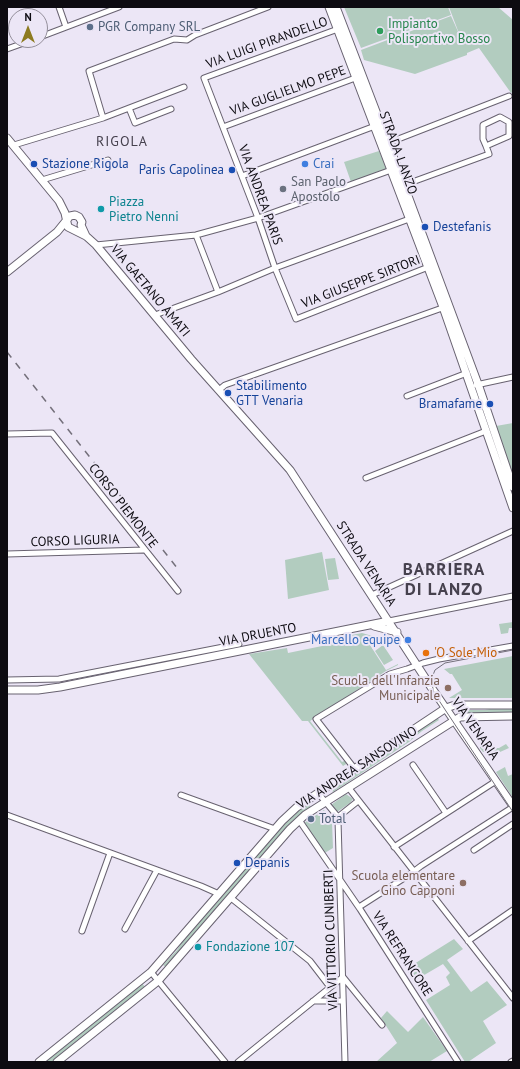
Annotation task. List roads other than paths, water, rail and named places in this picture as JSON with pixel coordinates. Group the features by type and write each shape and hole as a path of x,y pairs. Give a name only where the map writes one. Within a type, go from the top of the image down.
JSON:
{"street":[{"path":"59,7 66,27"},
{"path":"48,34 119,7"},
{"path":"103,118 88,71 174,39 187,40 195,35 268,7"},
{"name":"STRADA LANZO","path":"329,7 398,167 413,218"},
{"name":"STRADA LANZO","path":"336,7 390,170 413,218 513,487"},
{"name":"VIA LUIGI PIRANDELLO","path":"204,78 338,29"},
{"name":"VIA GUGLIELMO PEPE","path":"223,128 359,77"},
{"name":"VIA ANDREA PARIS","path":"204,78 258,218 275,268 296,319"},
{"path":"14,146 103,118 184,87"},
{"path":"388,144 509,96"},
{"path":"129,108 135,123 171,109"},
{"path":"500,117 509,122 509,136 486,146 483,139 483,125 500,117"},
{"path":"242,176 375,126"},
{"path":"7,138 59,201 81,219 79,229 57,232"},
{"name":"STRADA LANZO","path":"404,185 489,154 486,146"},
{"path":"42,180 108,160"},
{"path":"96,245 196,235 258,218 398,167"},
{"path":"59,201 64,210 68,227 73,230"},
{"path":"7,272 57,232 70,216 75,215"},
{"path":"155,315 218,292 275,268 413,218"},
{"name":"VIA GAETANO AMATI","path":"81,225 86,236"},
{"name":"VIA GAETANO AMATI","path":"73,230 86,236 96,245 194,362"},
{"path":"196,235 218,292"},
{"name":"VIA GIUSEPPE SIRTORI","path":"296,319 431,266"},
{"path":"219,390 225,385 446,306"},
{"name":"STRADA LANZO","path":"446,306 467,373 475,385 486,431 513,508"},
{"name":"STRADA VENARIA","path":"194,362 290,470 417,665"},
{"path":"407,396 467,373"},
{"path":"475,385 513,377"},
{"path":"366,478 486,431"},
{"name":"CORSO PIEMONTE","path":"7,434 52,433 178,591"},
{"path":"372,595 513,531"},
{"name":"CORSO LIGURIA","path":"7,554 144,550"},
{"name":"VIA DRUENTO","path":"7,690 38,690 60,687 513,596"},
{"path":"372,625 396,632"},
{"name":"VIA DRUENTO","path":"7,680 59,679 239,644"},
{"path":"354,768 316,719 387,675 407,670 417,665 438,659 513,646"},
{"name":"VIA VENARIA","path":"417,665 513,807"},
{"path":"59,679 60,687"},
{"path":"446,708 455,705 513,705"},
{"name":"VIA ANDREA SANSOVINO","path":"39,1062 151,972 275,828 294,809 446,708"},
{"path":"454,720 460,717 513,716"},
{"name":"VIA ANDREA SANSOVINO","path":"58,1062 158,981 299,820 454,720"},
{"path":"413,765 446,813"},
{"path":"394,847 496,781"},
{"path":"348,787 513,998"},
{"path":"318,793 338,817 358,801"},
{"path":"182,795 275,828"},
{"path":"359,907 513,807"},
{"path":"7,815 219,894"},
{"name":"VIA VITTORIO CUNIBERTI","path":"338,817 345,1062"},
{"name":"VIA REFRANCORE","path":"299,820 340,882 359,907 458,1062"},
{"path":"474,850 513,824"},
{"path":"82,931 110,853"},
{"path":"124,929 157,870"},
{"path":"231,898 310,961 330,987"},
{"path":"341,900 353,898"},
{"path":"468,941 513,910"},
{"path":"151,972 225,1062"},
{"path":"238,1062 343,977 382,1025"},
{"path":"313,1001 344,1001"}],"tram line":[{"path":"513,650 445,663 435,670 431,680 434,693 513,812"}],"railway":[{"path":"7,352 178,569"}],"place":[{"name":"PGR Company SRL","path":"90,27"},
{"name":"Impianto Polisportivo Bosso","path":"380,31"},
{"name":"Stazione Rigola","path":"34,164"},
{"name":"Crai","path":"305,164"},
{"name":"Paris Capolinea","path":"232,170"},
{"name":"San Paolo Apostolo","path":"283,189"},
{"name":"Piazza Pietro Nenni","path":"101,209"},
{"name":"Destefanis","path":"425,227"},
{"name":"Stabilimento GTT Venaria","path":"228,393"},
{"name":"Bramafame","path":"490,404"},
{"name":"Marcello equipe","path":"408,640"},
{"name":"'O Sole Mio","path":"426,653"},
{"name":"Scuola dell'Infanzia Municipale","path":"448,688"},
{"name":"Total","path":"311,819"},
{"name":"Depanis","path":"237,863"},
{"name":"Scuola elementare Gino Capponi","path":"463,883"},
{"name":"Fondazione 107","path":"198,947"}],"district":[{"name":"RIGOLA","path":"122,142"},
{"name":"BARRIERA DI LANZO","path":"444,580"}]}
